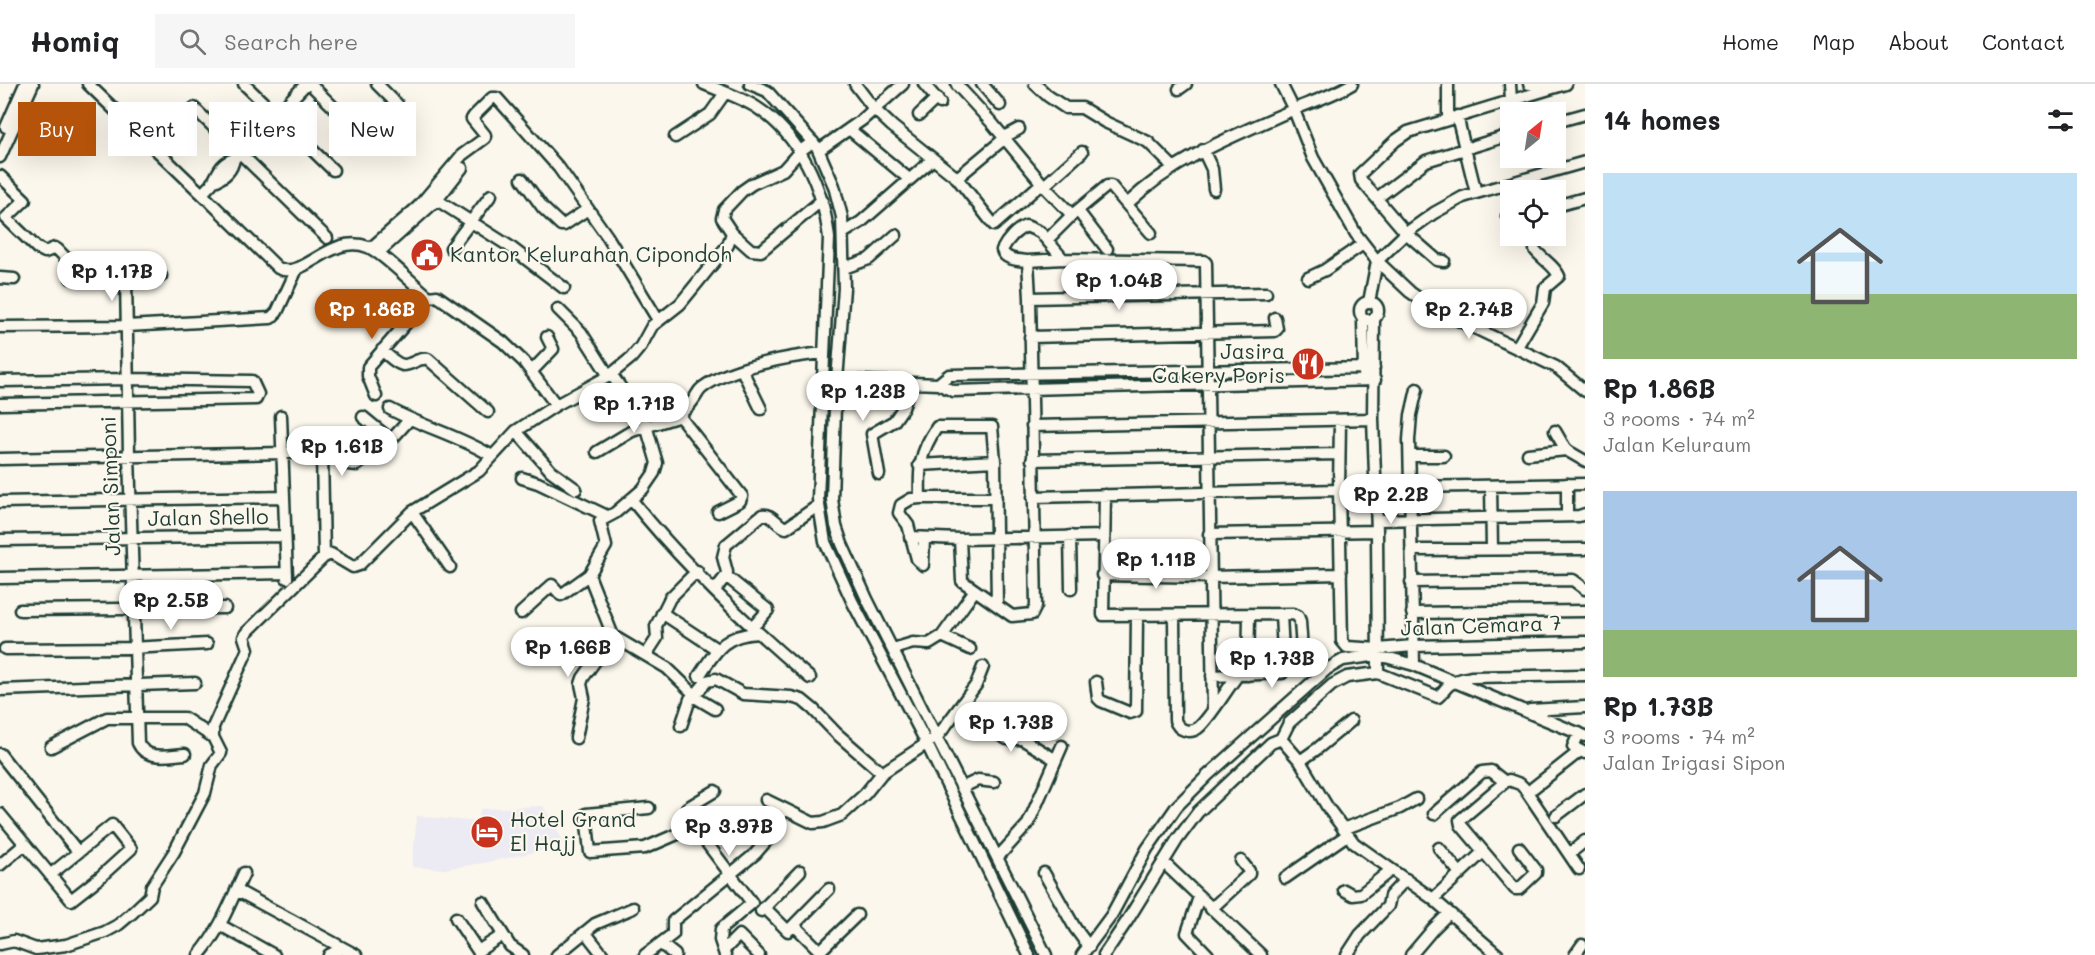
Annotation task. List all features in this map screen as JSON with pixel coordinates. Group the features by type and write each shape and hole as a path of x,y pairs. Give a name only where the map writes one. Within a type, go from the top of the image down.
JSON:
{"street":[{"path":"0,157 2,141 25,84"},
{"path":"2,141 33,84"},
{"path":"88,84 278,268 288,272 297,269 318,256 351,243 374,250 429,297"},
{"path":"244,84 263,102"},
{"path":"289,102 308,84 329,104"},
{"path":"377,84 395,102"},
{"path":"704,84 757,108 801,150 810,167 822,200 829,238 829,286 820,425 819,505 825,542 835,566 932,739 963,787 1046,955"},
{"path":"750,84 771,88 814,145 834,186 842,218 844,268 832,466 834,515 842,544 893,649 1029,955"},
{"path":"855,84 874,109 957,178 994,225 1082,152"},
{"path":"822,200 761,251 751,250 732,233 722,218 724,210 747,188 783,170 801,150 849,129 903,84"},
{"path":"919,115 938,101 924,84"},
{"path":"982,84 1000,105"},
{"path":"1035,84 1066,108 1082,108 1148,142 1173,167"},
{"path":"1281,84 1313,158 1363,244 1377,261 1410,292 1431,307 1556,367 1585,391"},
{"path":"1127,204 1173,167 1203,150 1352,84"},
{"path":"1448,84 1453,117 1476,193"},
{"path":"1510,84 1511,101"},
{"path":"1529,84 1548,86 1566,84"},
{"path":"957,85 1005,138 1043,185 1075,213 1107,249"},
{"path":"1444,261 1437,260 1406,233 1361,180 1361,172 1401,136 1453,117 1511,101 1548,86"},
{"path":"675,137 710,114 725,93"},
{"path":"978,108 992,96"},
{"path":"374,250 418,207 462,155 485,138 474,122 474,116 492,98 497,98 548,155 588,209 607,236 657,320"},
{"path":"197,111 209,125"},
{"path":"1566,119 1585,114"},
{"path":"849,129 909,179"},
{"path":"957,178 1019,129"},
{"path":"1377,198 1426,161 1500,138"},
{"path":"1203,150 1212,169 1214,189"},
{"path":"317,155 333,170"},
{"path":"202,194 226,161 237,156 327,238"},
{"path":"843,233 861,222 933,159"},
{"path":"1379,661 1374,527 1373,397 1369,380 1369,318 1378,311 1377,307 1369,302 1377,261 1406,233 1448,205 1476,193 1585,162"},
{"path":"374,250 437,200 462,168"},
{"path":"0,176 25,200 6,218 37,248 45,252 55,248 58,250 85,278"},
{"path":"522,179 543,208 561,225 588,209"},
{"path":"1047,240 1107,186 1113,189 1151,233"},
{"path":"451,248 491,195"},
{"path":"1566,203 1585,198"},
{"path":"437,200 509,246 564,288"},
{"path":"1063,259 1040,232 1026,226 1008,240 1002,250 1004,255 1010,258 1028,261 1200,260 1206,263 1212,710"},
{"path":"213,737 218,711 248,649 245,634 288,590 324,557 331,554 349,566 357,567 412,512 473,476 516,431 556,405 610,375 637,351 651,326 680,304 728,245 732,233"},
{"path":"844,268 869,260 896,235"},
{"path":"1308,278 1325,270 1363,244"},
{"path":"1517,347 1543,303 1545,288 1559,276 1535,250"},
{"path":"960,539 962,579 1014,616 1029,616 1034,611 1034,537 1028,261"},
{"path":"0,327 127,326 271,318 277,312 297,269"},
{"path":"71,278 161,276"},
{"path":"0,278 14,279"},
{"name":"Jalan Simponi","path":"126,278 138,743 152,756 185,754"},
{"path":"829,286 843,288"},
{"path":"1030,298 1266,293"},
{"path":"376,396 367,371 382,350 429,297 437,296 503,342 531,372 556,405"},
{"path":"521,613 552,585 561,595 590,574 606,546 599,523 601,519 615,513 646,485 657,466 647,427 640,413 610,375 581,332 558,309"},
{"path":"1030,337 1275,331 1277,328 1275,318"},
{"path":"531,372 553,349 547,337"},
{"path":"382,350 401,364 423,358 428,359 488,412"},
{"path":"597,452 632,431 678,416 703,387 712,381 742,370 797,356 824,353"},
{"path":"938,384 949,375 1369,368"},
{"path":"742,370 761,409"},
{"path":"0,381 128,379 252,381 258,394 256,399 0,404"},
{"path":"837,380 910,385 938,384 953,391 1369,380"},
{"path":"879,474 872,434 894,421 903,408 910,385"},
{"path":"1414,664 1410,456 1412,415 1417,389"},
{"path":"390,410 409,420 470,443 492,456"},
{"path":"281,416 282,497 288,590"},
{"path":"678,416 741,494 740,501 718,512"},
{"path":"363,417 391,440"},
{"path":"1032,426 1373,419"},
{"path":"0,459 336,453 348,464 357,465 391,440 409,420"},
{"path":"1340,420 1339,490 1343,644 1379,661 1436,697 1448,688 1471,677 1585,675"},
{"path":"915,499 919,465 929,440 940,426 992,427 995,461 997,605"},
{"path":"516,431 551,471 576,489"},
{"path":"1555,431 1566,450 1585,461"},
{"path":"1528,454 1566,450"},
{"path":"322,453 324,557"},
{"path":"1032,460 1339,454"},
{"path":"1410,456 1444,456"},
{"path":"919,465 995,461"},
{"path":"522,478 538,483 607,516"},
{"path":"1567,484 1567,516"},
{"path":"1410,488 1585,484"},
{"path":"1491,486 1492,549"},
{"path":"1033,497 1339,490"},
{"path":"1105,495 1103,615 1293,614 1298,616 1300,657 1296,664 1278,674 1212,676"},
{"path":"0,502 282,497"},
{"path":"924,538 923,565 917,559 908,525 901,516 899,509 901,505 915,499 996,498"},
{"path":"631,499 655,529 755,631 810,678"},
{"path":"715,590 727,572 723,557 726,545 762,515 766,514 781,527 786,528 819,505"},
{"path":"412,512 450,567"},
{"path":"1209,534 1341,531 1411,519 1585,514"},
{"path":"821,517 834,515"},
{"name":"Jalan Shello","path":"0,540 285,536"},
{"path":"1070,536 1071,589"},
{"path":"910,537 960,539 1103,536"},
{"path":"1411,550 1585,549"},
{"path":"646,655 657,638 655,629 670,598 697,571"},
{"path":"0,578 287,573"},
{"path":"590,574 613,636 667,668 694,695 715,709"},
{"path":"1102,575 1210,577 1341,574"},
{"path":"699,676 718,650 731,638 755,631 768,610 726,576"},
{"path":"1411,582 1573,580 1585,589"},
{"path":"893,649 913,644 929,644 942,636 975,590"},
{"path":"20,610 225,608"},
{"path":"1412,613 1585,611"},
{"path":"662,613 718,650"},
{"path":"1174,615 1176,725 1187,731 1196,729 1243,675 1249,615"},
{"path":"1281,615 1284,670"},
{"path":"1096,682 1098,698 1101,701 1130,713 1136,711 1137,616"},
{"path":"576,738 584,698 581,684 583,678 613,636"},
{"path":"942,636 970,649"},
{"name":"Jalan Cemara 7","path":"1379,661 1413,646 1585,642"},
{"path":"4,649 207,644"},
{"path":"1044,873 1075,928 1085,951 1111,916 1148,849 1177,806 1327,669 1343,660 1414,664 1448,688 1527,710 1580,742 1533,788"},
{"path":"1104,955 1198,812 1271,743 1281,739 1289,723 1332,685 1379,661"},
{"path":"766,800 813,823 836,818 865,794 882,773 932,739 976,684 983,667"},
{"path":"681,726 694,695 707,681 716,679 743,694 791,697 802,700 882,773"},
{"path":"0,690 195,682"},
{"path":"1527,710 1585,707"},
{"path":"0,944 14,941 33,948 66,945 88,939 118,925 148,898 205,793 212,765 222,753 213,737 184,718 107,718 51,747"},
{"path":"1300,761 1351,721"},
{"path":"978,723 1007,739 1022,739 1056,760"},
{"path":"1281,739 1300,761 1345,832 1364,852 1433,899 1498,955"},
{"path":"998,857 1028,824 1062,746"},
{"path":"0,754 78,852"},
{"path":"1434,814 1482,772 1491,771 1505,782"},
{"path":"963,787 978,780 994,782"},
{"path":"1519,848 1536,870 1536,873 1519,889 1513,888 1461,825 1460,820 1505,782 1515,781 1526,789 1579,869"},
{"path":"715,791 687,808 700,834 752,903 761,911 800,871"},
{"path":"1556,816 1585,794"},
{"path":"1285,878 1345,832 1416,799"},
{"path":"649,808 586,814 590,852 645,848 696,826"},
{"path":"645,955 673,934 673,921 762,846 784,809"},
{"path":"0,814 50,875 71,900 131,849 112,825 50,875"},
{"path":"1569,854 1585,841"},
{"path":"0,865 25,844"},
{"path":"1439,848 1460,873"},
{"path":"1433,899 1484,852"},
{"path":"1211,909 1249,874 1249,870 1240,861"},
{"path":"1163,862 1261,955"},
{"path":"1344,890 1353,895 1361,894 1391,870"},
{"path":"199,955 220,925 244,873"},
{"path":"1347,955 1360,935 1388,906 1393,892 1406,879"},
{"path":"764,907 788,931 830,889"},
{"path":"236,890 346,952 356,955"},
{"path":"1199,897 1187,933 1208,955"},
{"path":"483,902 510,946 523,955"},
{"path":"724,953 720,940 721,929 752,903"},
{"path":"557,955 603,920 633,908"},
{"path":"1411,955 1432,929 1449,913"},
{"path":"794,925 820,951 856,915"},
{"path":"456,918 478,951 503,935"},
{"path":"220,925 274,955"},
{"path":"585,932 603,955"},
{"path":"724,953 739,935 759,955"},
{"path":"661,944 675,955"},
{"path":"1575,955 1582,945"},
{"path":"329,955 346,952"}],"shaded area":[{"name":"Hotel Grand El Hajj","path":"543,806 564,842 539,851 483,863 444,869 412,867 417,816 478,822 480,809"}],"waterway":[{"path":"1019,921 1037,955"}],"place":[{"name":"Kantor Kelurahan Cipondoh","path":"427,255"},
{"name":"Jasira Cakery Poris","path":"1308,364"},
{"name":"Hotel Grand El Hajj","path":"487,832"}]}
